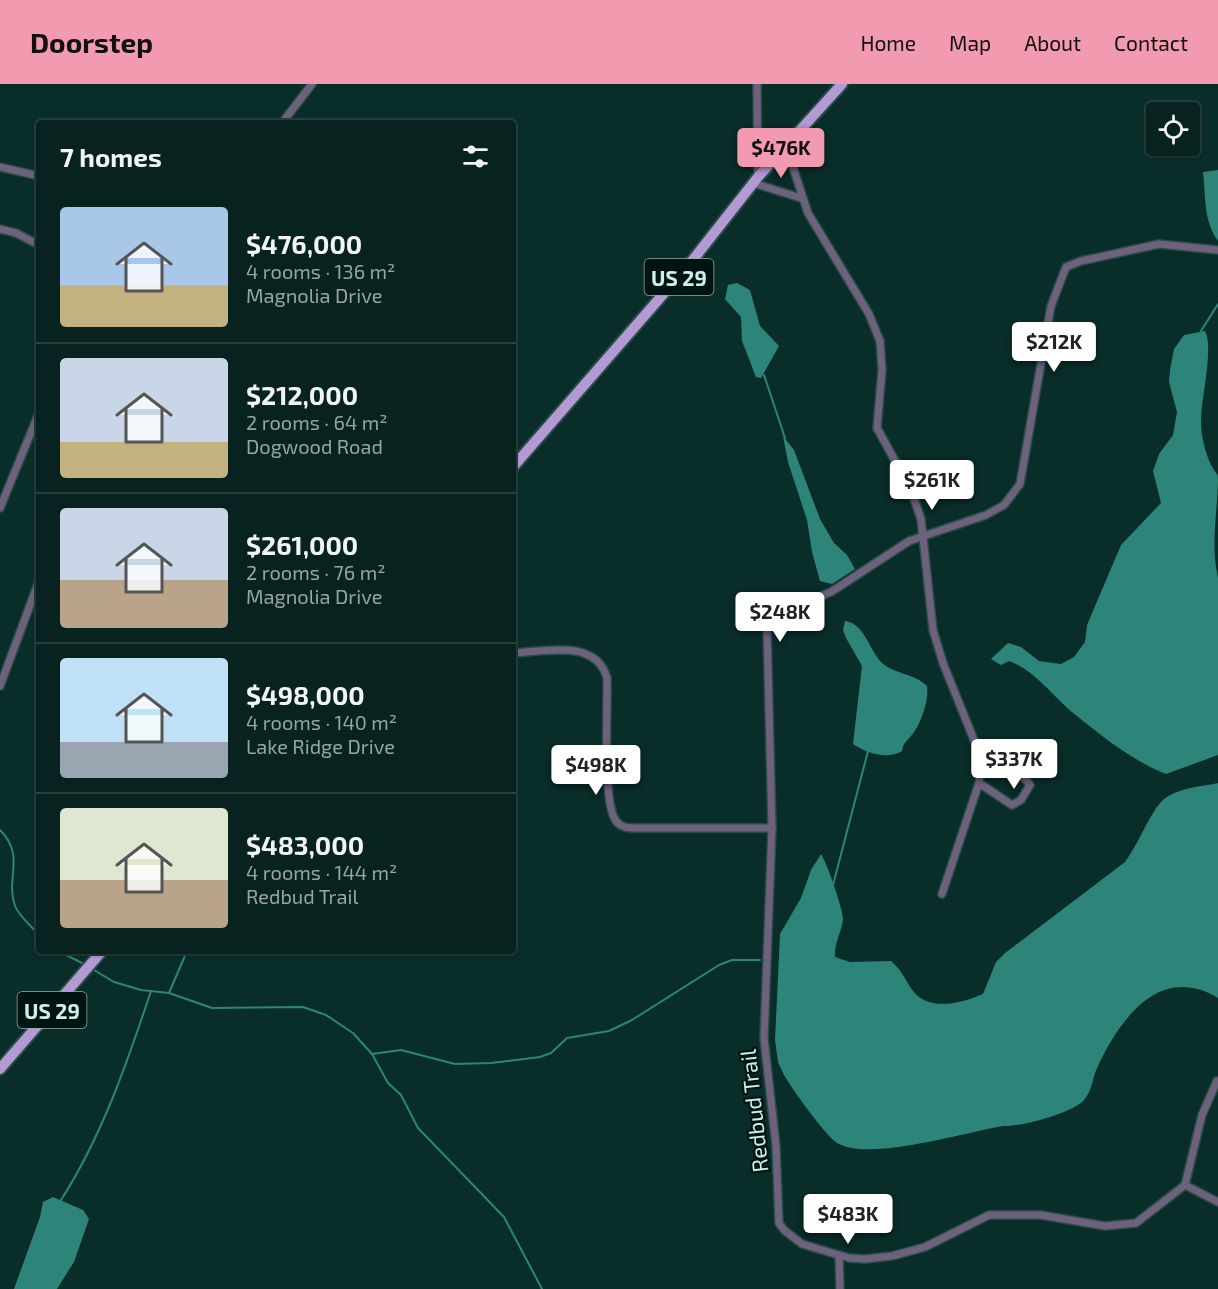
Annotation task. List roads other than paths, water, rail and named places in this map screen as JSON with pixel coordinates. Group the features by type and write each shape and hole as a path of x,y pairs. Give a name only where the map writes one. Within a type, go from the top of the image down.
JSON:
{"main road":[{"name":"US 29","path":"516,464 692,261 756,180 842,84"},
{"name":"US 29","path":"0,1069 99,954"}],"street":[{"path":"284,120 312,84"},
{"path":"757,84 756,180 801,198"},
{"path":"786,146 801,198 876,329 882,355 877,428 911,490 921,519 933,630 943,663 982,760 978,783 942,894"},
{"path":"0,167 36,175"},
{"path":"0,229 16,232 36,243"},
{"name":"Redbud Trail","path":"1185,1185 1136,1223 1098,1226 1041,1215 1006,1213 989,1215 925,1247 900,1254 865,1258 839,1255 802,1244 787,1234 779,1223 776,1146 764,1038 772,828 767,629 778,614 831,592 921,535 986,515 1004,505 1020,484 1052,306 1066,267 1081,261 1159,244 1218,250"},
{"path":"0,508 36,423"},
{"path":"0,686 36,589"},
{"path":"516,653 575,651 593,657 603,666 608,678 609,798 614,820 620,826 772,828"},
{"path":"978,783 1012,805 1021,801 1030,785 1027,780 1011,771 982,760"},
{"path":"1217,1081 1202,1114 1185,1185 1218,1202"},
{"path":"839,1255 840,1289"}],"waterway":[{"path":"1201,331 1218,304"},
{"path":"764,375 785,438"},
{"path":"833,885 868,751"},
{"path":"0,830 8,840 14,858 12,886 15,906 36,932"},
{"path":"64,954 84,964"},
{"path":"169,993 186,954"},
{"path":"372,1054 401,1050 455,1064 491,1063 540,1057 551,1053 567,1038 609,1031 632,1020 719,965 732,960 760,960"},
{"path":"94,970 114,982 141,990 169,993 212,1008 303,1007 326,1015 353,1033 372,1054 388,1083 401,1095 418,1128 504,1217 542,1289"},
{"path":"61,1200 76,1176 101,1125 123,1072 151,991"}]}
